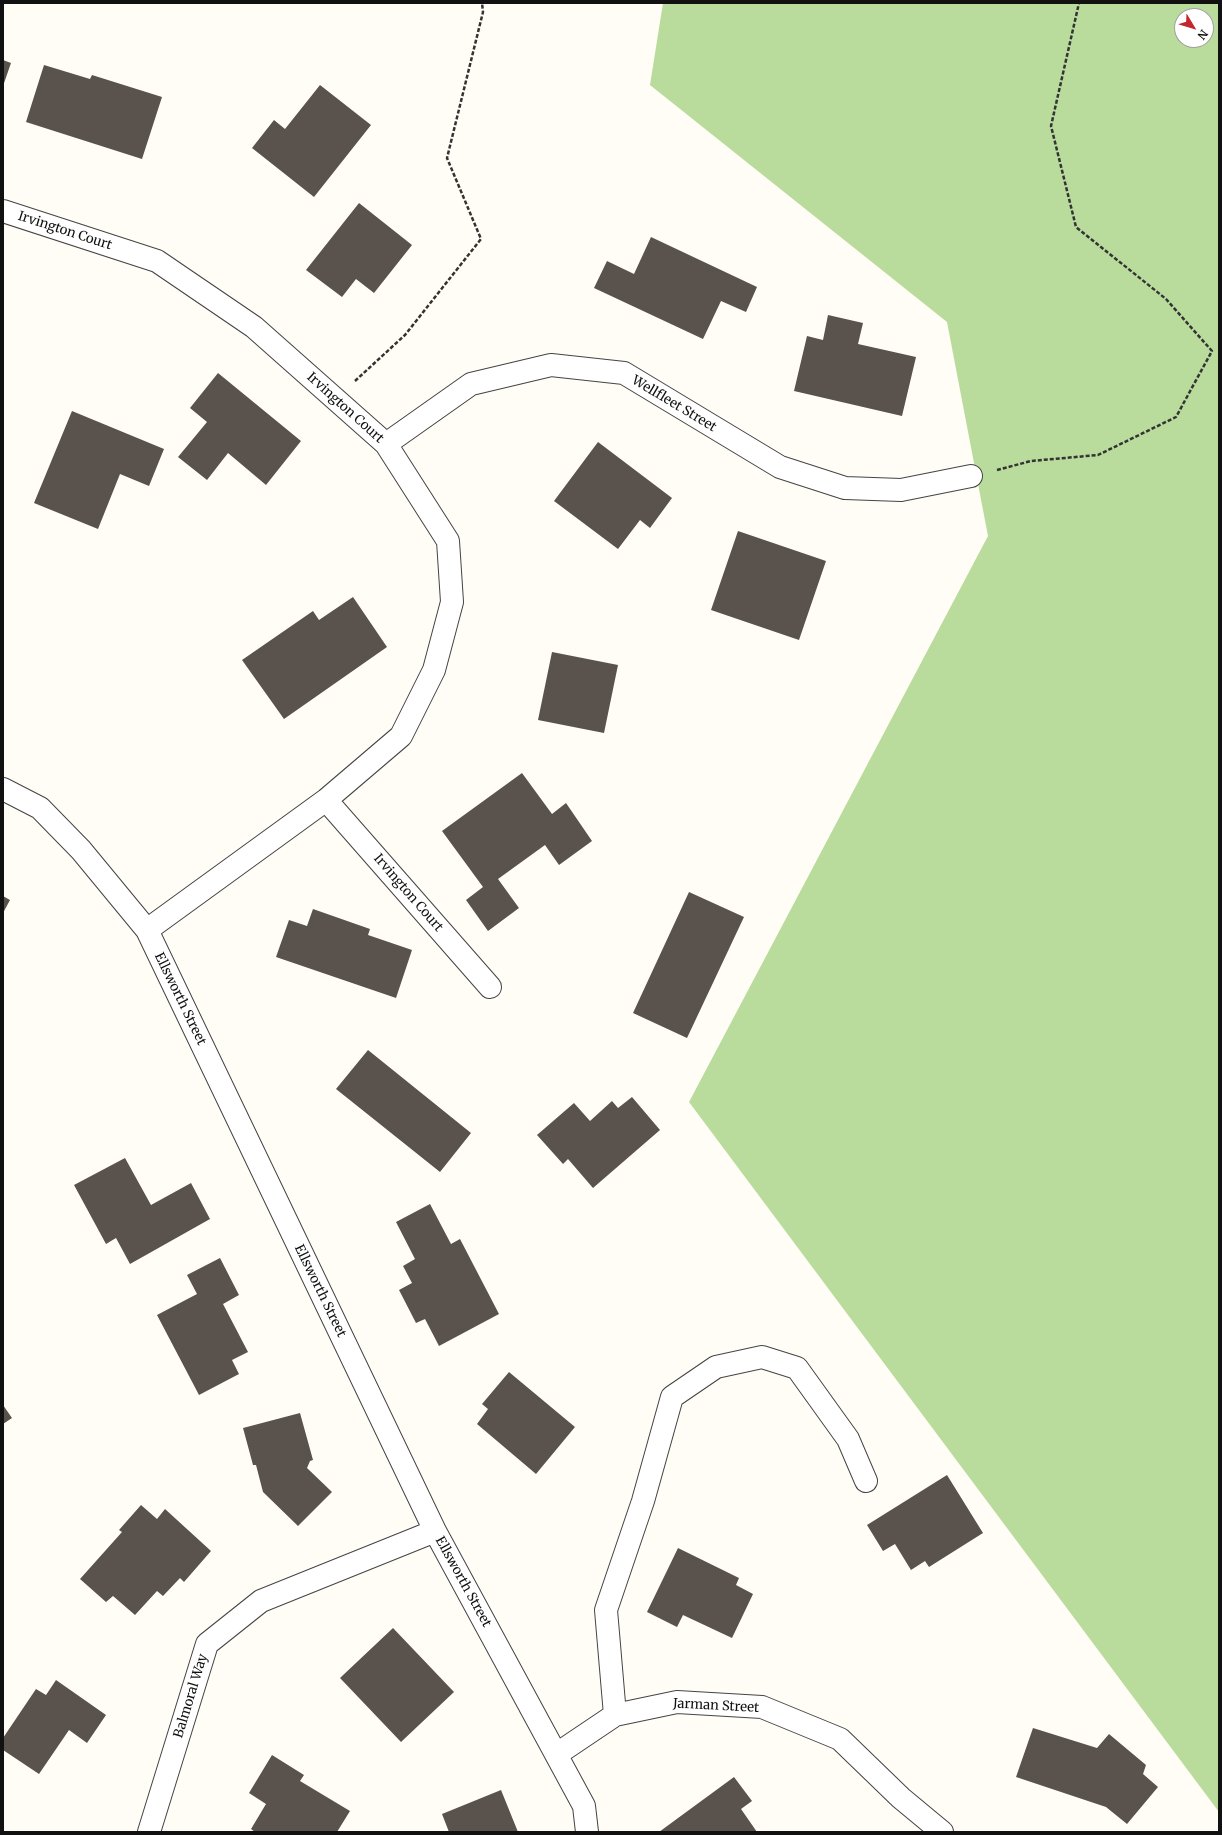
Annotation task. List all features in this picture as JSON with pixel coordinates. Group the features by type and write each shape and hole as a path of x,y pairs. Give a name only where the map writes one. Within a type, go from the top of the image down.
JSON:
{"street":[{"name":"Irvington Court","path":"3,211 157,262 254,327 386,444 448,541 452,602 434,670 401,736 326,800 147,930"},
{"name":"Wellfleet Street","path":"386,444 471,384 551,365 624,373 780,467 845,488 901,490 971,476"},
{"name":"Ellsworth Street","path":"3,789 40,808 81,850 147,930 435,1531 584,1806 587,1832"},
{"name":"Irvington Court","path":"326,800 490,987"},
{"path":"614,1715 606,1610 643,1501 672,1397 716,1367 762,1357 797,1368 848,1439 866,1481"},
{"name":"Balmoral Way","path":"149,1832 207,1644 261,1601 435,1531"},
{"name":"Jarman Street","path":"557,1754 614,1715 677,1702 762,1707 840,1738 901,1798 942,1832"}],"path":[{"path":"335,399 405,335 482,239 447,158 483,12 482,3"},
{"path":"971,476 1031,461 1098,455 1176,417 1212,351 1166,299 1076,227 1051,126 1079,3"}],"green space":[{"path":"663,3 1219,3 1219,1812 689,1102 988,536 947,322 650,85"}],"building":[{"path":"3,60 11,63 3,86"},
{"path":"44,65 90,79 92,75 162,97 142,159 26,122"},
{"path":"320,85 371,125 314,197 252,148 274,120 285,129"},
{"path":"359,203 412,245 374,293 356,279 342,297 306,270"},
{"path":"651,237 757,287 746,312 721,301 703,339 594,288 607,261 634,274"},
{"path":"828,315 863,323 858,344 916,357 902,416 794,391 807,336 823,340"},
{"path":"218,373 301,441 266,485 228,453 207,480 178,457 207,422 190,408"},
{"path":"72,411 164,449 149,486 120,474 98,529 34,503"},
{"path":"598,442 672,498 650,528 640,520 618,549 554,501"},
{"path":"738,531 826,561 799,640 711,610"},
{"path":"353,597 387,647 284,719 242,660 313,611 319,620"},
{"path":"552,652 618,665 604,733 538,720"},
{"path":"522,773 552,814 566,803 592,841 559,865 545,845 498,879 519,908 488,931 466,900 483,887 442,831"},
{"path":"689,892 744,917 687,1038 633,1013"},
{"path":"3,896 10,900 3,913"},
{"path":"313,909 370,929 368,935 412,950 396,998 276,957 289,920 307,926"},
{"path":"368,1050 471,1133 440,1172 336,1089"},
{"path":"632,1097 660,1130 593,1188 568,1159 563,1164 537,1135 574,1103 590,1121 612,1101 618,1108"},
{"path":"125,1158 151,1205 191,1183 210,1219 130,1264 116,1238 106,1244 74,1185"},
{"path":"430,1204 451,1244 460,1239 499,1314 439,1346 425,1319 416,1323 399,1290 412,1283 403,1266 415,1259 396,1222"},
{"path":"220,1258 239,1295 223,1304 248,1352 232,1360 239,1374 199,1395 157,1315 197,1294 187,1275"},
{"path":"509,1372 575,1427 536,1474 477,1424 488,1409 482,1404"},
{"path":"3,1405 12,1418 3,1424"},
{"path":"300,1413 313,1460 310,1461 307,1468 332,1492 298,1526 263,1492 256,1465 253,1465 243,1428"},
{"path":"947,1475 983,1533 929,1567 925,1561 911,1570 895,1544 883,1551 867,1525"},
{"path":"141,1505 157,1519 165,1509 211,1551 184,1582 180,1578 163,1596 157,1591 135,1615 113,1596 106,1602 80,1579 122,1532 119,1530"},
{"path":"678,1548 739,1578 736,1585 753,1594 732,1638 683,1615 677,1627 647,1612"},
{"path":"393,1628 454,1692 401,1742 340,1678"},
{"path":"56,1680 106,1715 87,1743 69,1730 39,1774 3,1750 3,1738 36,1689 46,1695"},
{"path":"1033,1728 1097,1748 1109,1734 1146,1765 1143,1774 1158,1787 1127,1824 1106,1807 1016,1777"},
{"path":"272,1755 304,1775 300,1781 350,1811 337,1832 255,1832 251,1829 266,1804 249,1793"},
{"path":"734,1777 752,1801 741,1809 757,1832 659,1832"},
{"path":"501,1790 518,1832 449,1832 442,1814"}]}
